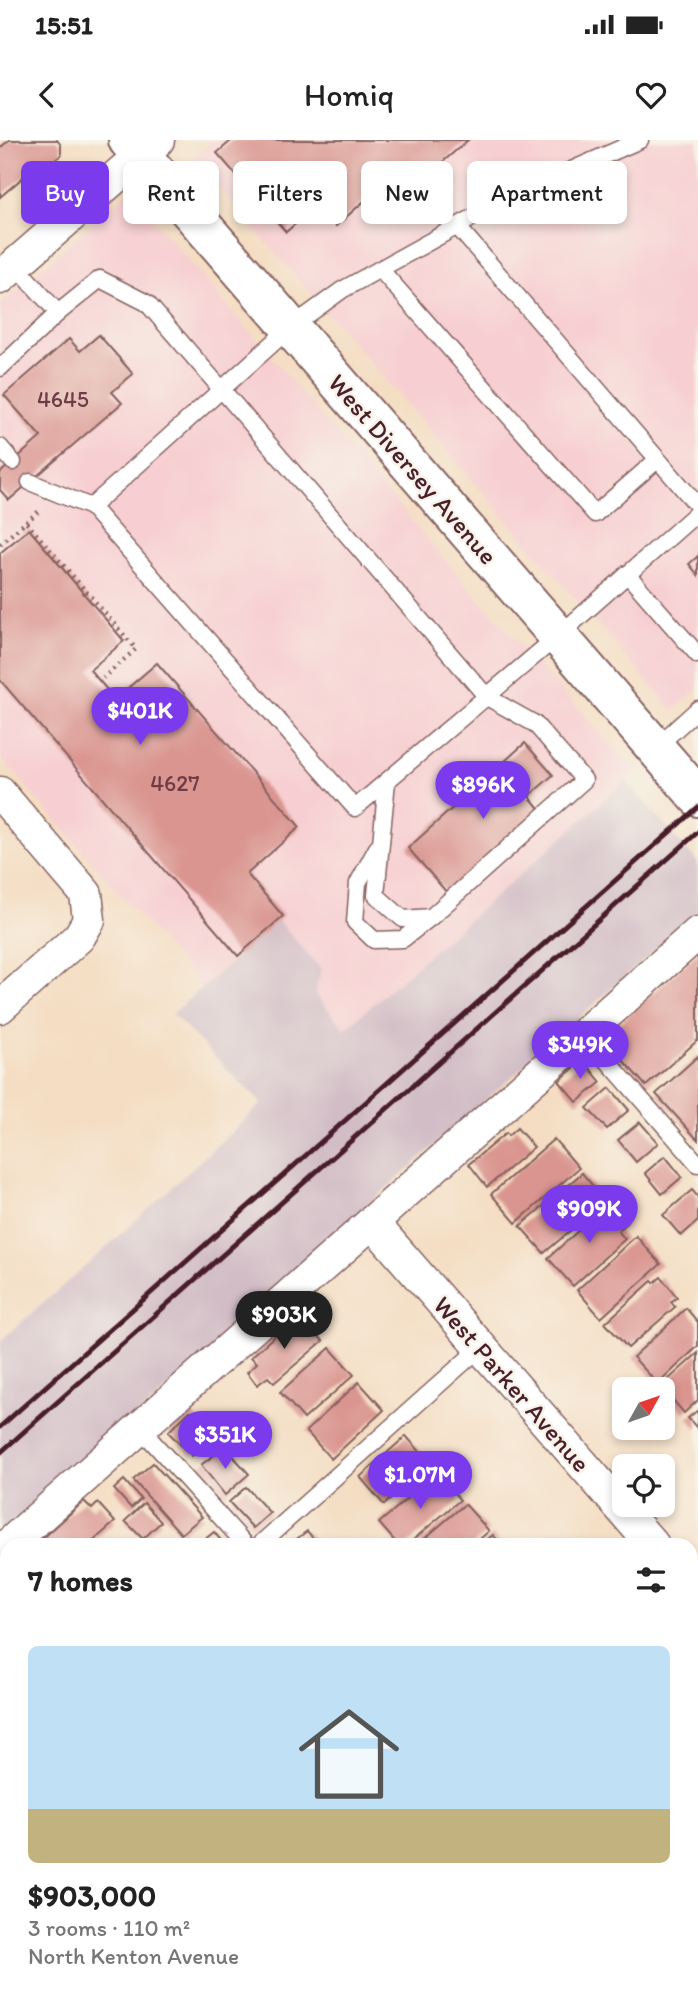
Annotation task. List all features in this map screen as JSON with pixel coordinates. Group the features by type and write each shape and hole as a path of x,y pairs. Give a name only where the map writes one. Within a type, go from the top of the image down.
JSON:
{"main road":[{"name":"West Diversey Avenue","path":"142,145 291,327 698,797"}],"street":[{"path":"7,271 142,145"},
{"path":"0,1007 79,937 89,920 86,894 9,804"},
{"path":"17,1538 698,933"},
{"name":"West Parker Avenue","path":"372,1222 647,1538"}],"lane":[{"path":"91,507 291,327 342,290 510,197 640,140"},
{"path":"457,226 698,506"},
{"path":"380,269 595,514 657,460"},
{"path":"7,271 58,313"},
{"path":"0,368 58,313 100,279 147,303 486,696 536,724 583,780 403,939 374,940 355,922 358,883 381,840"},
{"path":"0,447 13,462"},
{"path":"30,482 91,507 355,808 558,636 698,512"},
{"path":"627,575 698,655"},
{"path":"655,748 698,709"},
{"path":"387,781 376,895 404,919 431,917"},
{"path":"584,1034 698,1164"},
{"path":"271,1538 481,1347"},
{"path":"140,1428 240,1538"}],"path":[{"path":"0,544 26,522 136,649 103,678"},
{"path":"0,534 10,535"}],"shaded area":[{"path":"214,140 698,140 698,689 673,711 250,224 347,224 347,161 233,161 233,204 219,188 219,161 196,161 193,158"},
{"path":"123,196 123,224 157,224 469,588 636,772 345,1029 315,994 278,921 202,987 0,757 0,305 92,224 109,224 109,209"},
{"path":"626,781 698,863 698,912 346,1224 206,1355 0,1537 0,1341 262,1104 172,1014 278,921 321,969 315,994 345,1029"}],"building":[{"path":"9,140 57,140 61,145 61,155 54,161 21,161 21,179 0,197 0,148"},
{"path":"232,140 468,140 444,161 361,161 361,204 347,216 347,161 233,161 233,171 217,153"},
{"path":"279,224 295,224 286,232"},
{"path":"99,335 133,374 112,392 122,403 9,500 0,490 0,473 41,437 4,395 69,339 80,351"},
{"path":"29,529 124,641 90,670 115,699 157,663 300,827 247,874 283,916 238,956 0,680 0,553"},
{"path":"698,556 698,575 689,564"},
{"path":"525,743 553,775 529,796 542,812 449,895 408,848"},
{"path":"698,953 698,1040 646,1086 603,1038"},
{"path":"698,1056 698,1140 656,1094"},
{"path":"583,1060 601,1082 577,1102 559,1081"},
{"path":"610,1088 629,1110 607,1129 587,1108"},
{"path":"640,1122 658,1143 636,1162 618,1140"},
{"path":"517,1128 534,1147 487,1187 469,1164 506,1133 508,1136"},
{"path":"554,1139 579,1168 516,1223 491,1194"},
{"path":"665,1156 682,1177 662,1194 645,1173"},
{"path":"582,1173 598,1192 590,1199 597,1208 544,1253 520,1226"},
{"path":"692,1190 698,1197 698,1221 681,1236 663,1215"},
{"path":"611,1205 627,1223 618,1231 625,1239 573,1286 548,1258 600,1211 602,1213"},
{"path":"636,1236 661,1264 601,1318 577,1290"},
{"path":"661,1277 677,1297 671,1302 675,1307 628,1348 605,1323 652,1281 654,1283"},
{"path":"686,1308 698,1322 698,1346 665,1377 652,1377 633,1357"},
{"path":"299,1314 323,1341 274,1383 268,1377 257,1385 247,1372 257,1363 251,1357"},
{"path":"330,1348 354,1375 304,1419 280,1392"},
{"path":"698,1353 698,1400 684,1413 676,1404 676,1377 671,1377"},
{"path":"359,1382 384,1410 331,1459 306,1431"},
{"path":"698,1410 698,1429 688,1418"},
{"path":"190,1411 213,1436 192,1456 168,1432"},
{"path":"406,1436 431,1464 384,1505 360,1477"},
{"path":"225,1447 249,1474 225,1495 201,1465"},
{"path":"153,1463 202,1517 181,1534 133,1480"},
{"path":"437,1473 460,1500 415,1538 392,1538 379,1523"},
{"path":"124,1480 141,1499 131,1508 114,1489"},
{"path":"246,1487 270,1513 253,1528 229,1502"},
{"path":"84,1501 92,1509 98,1503 115,1522 97,1538 43,1538"},
{"path":"144,1503 161,1522 142,1538 125,1521"},
{"path":"465,1504 489,1531 481,1538 425,1538"},
{"path":"307,1531 313,1538 298,1538"},
{"path":"214,1532 219,1538 207,1538"}],"railway":[{"path":"0,1427 698,807"},
{"path":"0,1453 698,832"}]}
